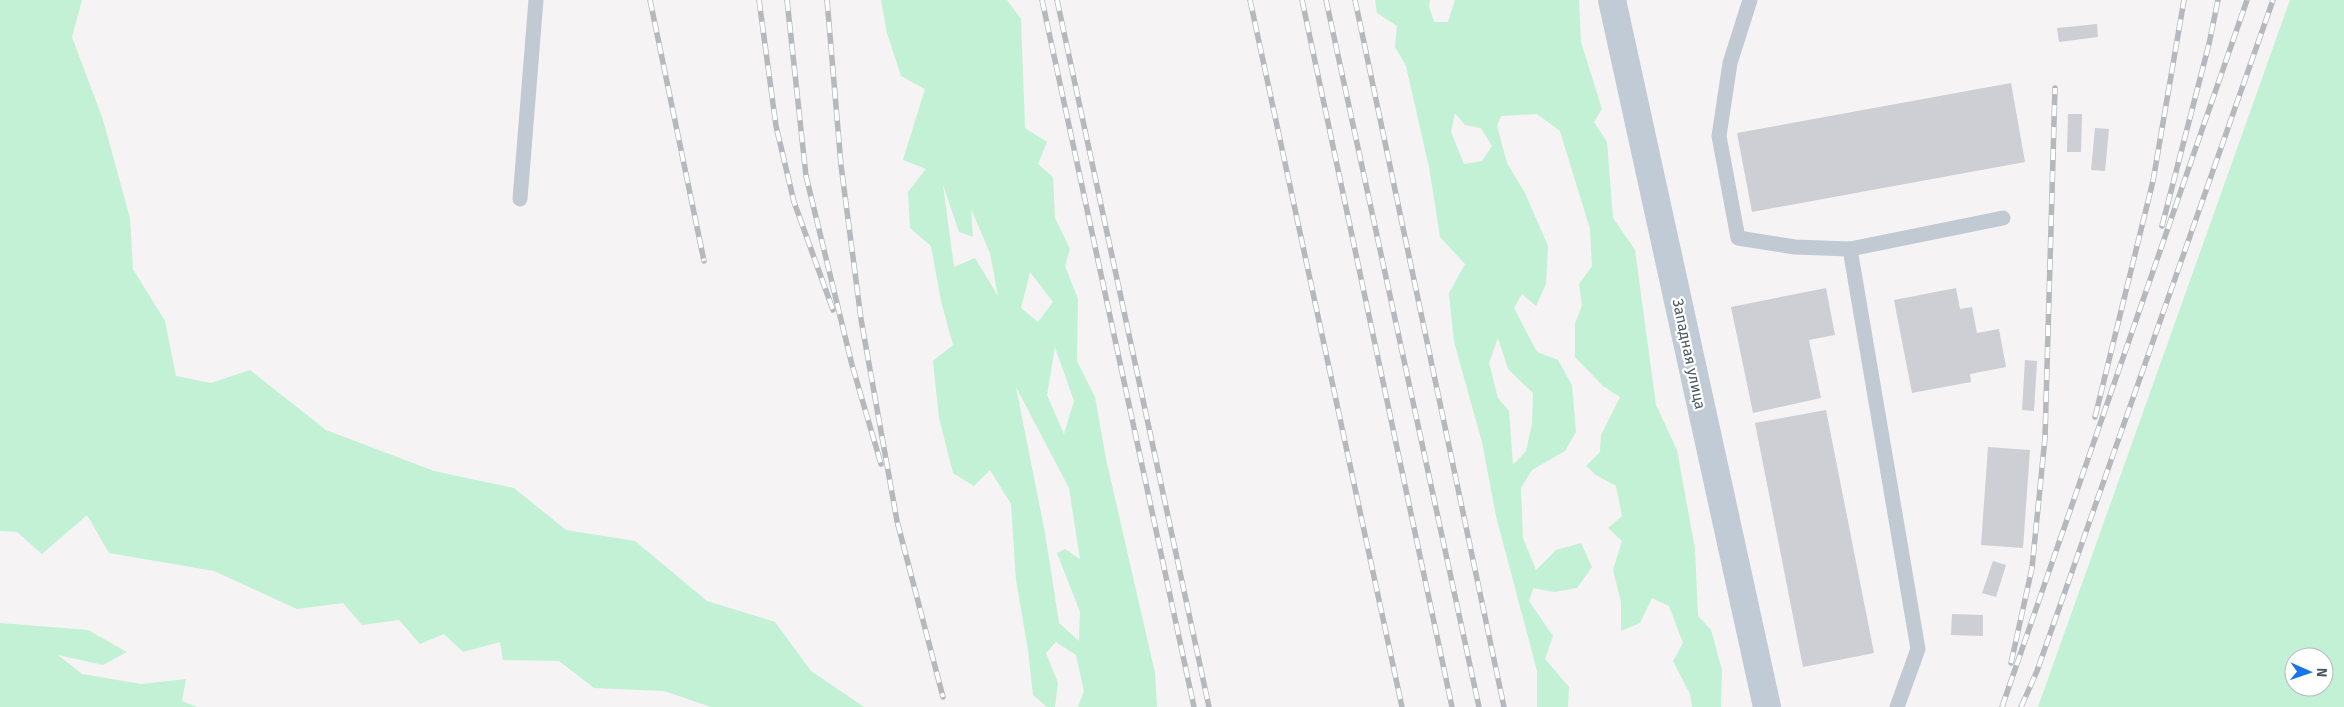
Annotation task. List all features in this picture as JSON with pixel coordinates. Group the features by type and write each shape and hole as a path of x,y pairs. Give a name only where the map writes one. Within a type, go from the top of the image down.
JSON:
{"street":[{"name":"Западная улица","path":"1612,0 1767,707"}],"lane":[{"path":"520,199 536,0"},
{"path":"1750,0 1730,63 1719,136 1738,238 1794,247 1850,249 2003,218"},
{"path":"1850,249 1918,649 1897,707"}],"green space":[{"path":"0,0 82,0 72,37 103,120 130,218 133,269 165,321 176,376 211,383 250,370 326,430 434,471 514,488 566,530 635,541 707,601 775,622 811,671 864,707 711,707 664,691 594,688 559,661 503,660 500,642 463,652 444,634 420,644 399,620 362,625 343,603 297,609 214,571 109,553 87,515 42,554 17,532 0,531"},
{"path":"881,0 1007,0 1021,19 1025,128 1047,142 1038,164 1053,177 1055,218 1070,249 1065,266 1078,299 1077,361 1095,397 1106,459 1155,673 1157,707 1078,707 1084,691 1076,655 1056,642 1046,653 1058,683 1055,707 1047,707 1033,695 1028,650 1016,580 1011,504 990,470 974,486 953,473 939,418 933,361 953,345 941,301 931,246 910,228 908,192 926,169 903,160 925,89 901,76 887,33","holes":["943,185 959,232 973,237 971,209 990,253 998,296 975,258 954,267","1030,272 1053,302 1038,322 1021,308","1055,347 1074,401 1064,434 1047,395","1016,387 1069,488 1080,559 1065,549 1057,553 1080,612 1079,641 1059,623 1045,533"]},
{"path":"1375,0 1430,0 1429,6 1434,22 1448,22 1455,0 1579,0 1581,42 1602,109 1594,122 1607,142 1613,218 1635,250 1656,405 1677,450 1695,549 1698,616 1711,630 1722,670 1721,707 1692,707 1690,694 1673,661 1683,643 1669,606 1652,598 1640,623 1621,631 1621,602 1613,570 1622,541 1608,528 1622,516 1616,486 1596,475 1586,466 1600,452 1601,435 1620,397 1603,386 1575,357 1575,324 1582,305 1579,284 1592,266 1590,229 1560,131 1537,114 1501,116 1497,126 1507,163 1525,193 1548,246 1546,284 1536,306 1522,294 1514,308 1537,352 1558,360 1572,385 1576,432 1565,451 1532,470 1521,488 1523,538 1536,570 1556,550 1581,543 1592,567 1577,588 1554,592 1533,588 1529,601 1553,636 1545,659 1569,687 1568,707 1537,707 1537,671 1496,516 1482,442 1454,342 1449,293 1465,264 1440,237 1429,167 1406,66 1395,47 1397,26 1377,13","holes":["1455,113 1465,125 1481,128 1492,146 1482,161 1464,164 1451,132","1498,338 1508,369 1533,393 1532,424 1526,451 1513,465 1509,411 1498,398 1489,363"]},
{"path":"2290,0 2344,0 2344,707 2038,707"},
{"path":"0,623 88,630 127,652 103,665 58,655 82,674 141,684 186,679 182,701 197,707 0,707"}],"building":[{"path":"2097,24 2098,37 2059,42 2057,28"},
{"path":"2011,83 2025,162 1752,212 1737,133"},
{"path":"2068,114 2082,114 2081,152 2067,152"},
{"path":"2095,128 2109,129 2105,171 2091,170"},
{"path":"1826,288 1835,335 1809,340 1821,398 1753,413 1731,307"},
{"path":"1956,288 1960,309 1972,307 1977,333 1999,329 2006,367 1970,374 1971,382 1912,393 1894,300"},
{"path":"2025,360 2037,361 2034,411 2022,410"},
{"path":"1826,410 1874,653 1803,667 1755,423"},
{"path":"1988,447 2030,450 2023,548 1981,545"},
{"path":"1993,561 2006,565 1996,597 1982,593"},
{"path":"1952,614 1983,615 1983,636 1951,635"}],"railway":[{"path":"650,0 704,261"},
{"path":"759,0 776,126 794,202 833,310"},
{"path":"787,0 806,176 852,365 881,464"},
{"path":"827,0 841,165 861,319 897,521 943,697"},
{"path":"1042,0 1194,707"},
{"path":"1057,0 1209,707"},
{"path":"1250,0 1402,707"},
{"path":"1302,0 1452,707"},
{"path":"1326,0 1479,707"},
{"path":"1355,0 1504,707"},
{"path":"2095,417 2153,181 2184,0"},
{"path":"2162,226 2209,44 2218,0"},
{"path":"2002,707 2247,0"},
{"path":"2021,707 2037,671 2273,0"},
{"path":"2011,663 2032,568 2045,438 2055,88"}]}
